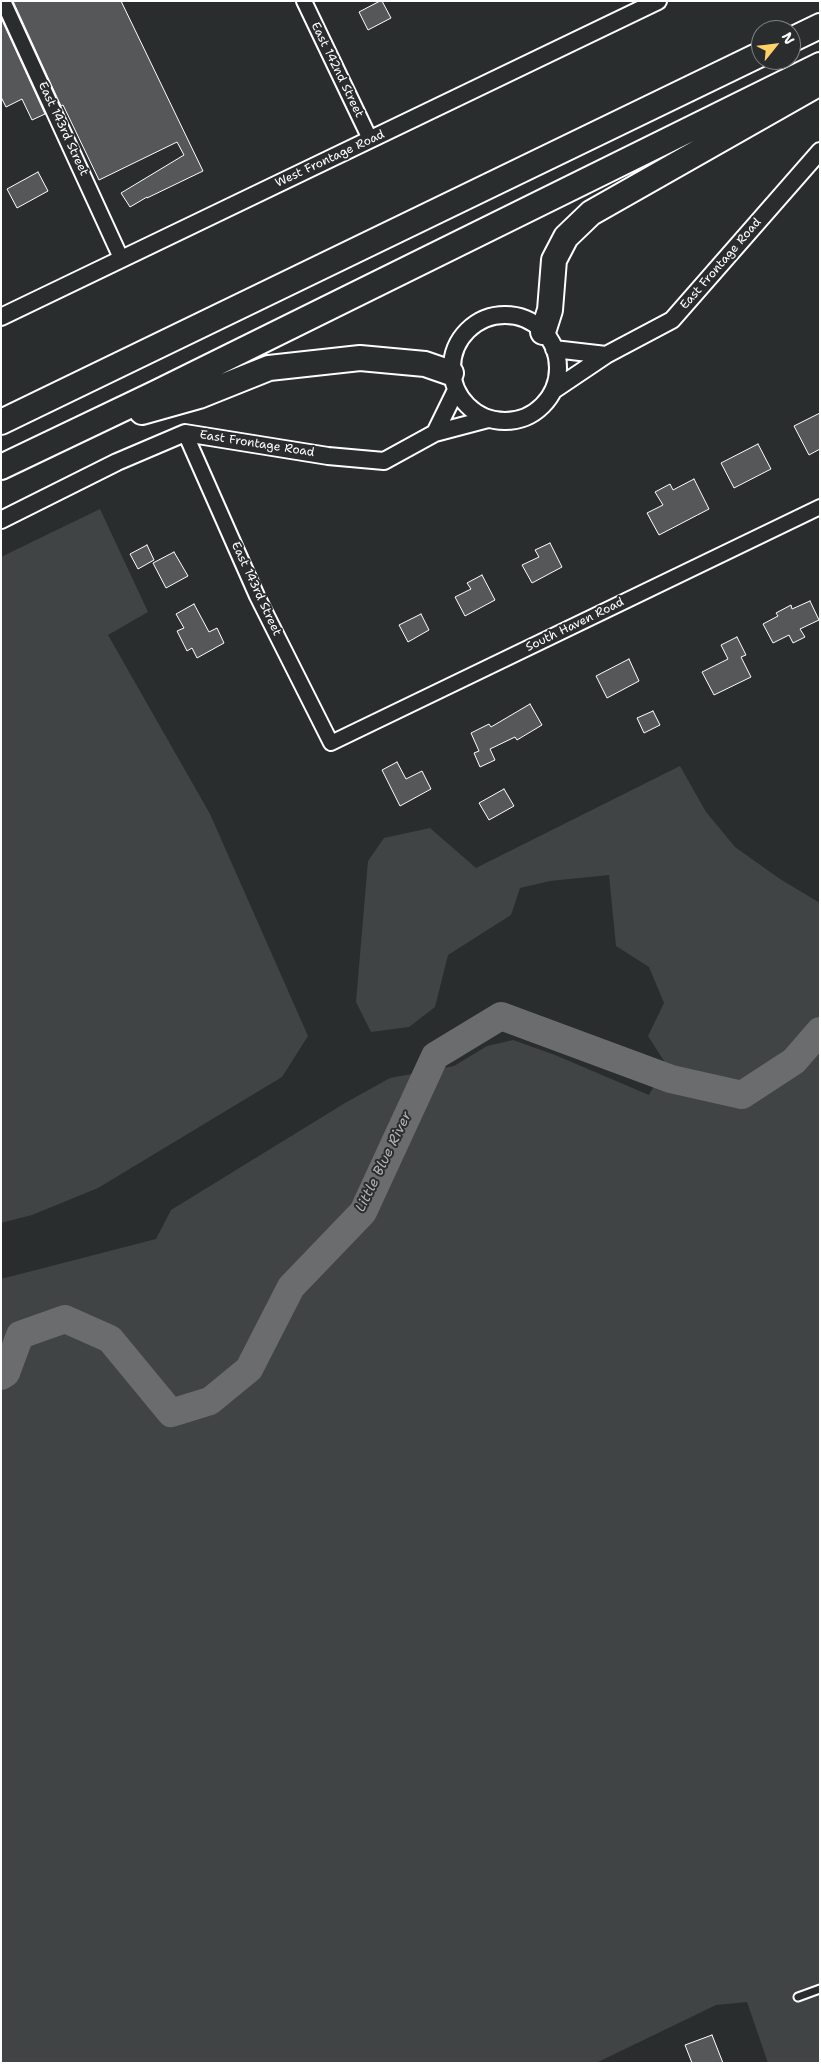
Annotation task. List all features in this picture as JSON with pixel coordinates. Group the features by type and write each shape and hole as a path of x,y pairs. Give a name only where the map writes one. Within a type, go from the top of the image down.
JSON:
{"highway":[{"path":"801,35 820,26"},
{"path":"1,422 751,59"},
{"path":"1,467 820,65"},
{"path":"549,341 554,260 566,236 591,214 820,83"},
{"path":"73,433 198,396 268,368 360,358 424,364 454,381"}],"street":[{"name":"East 143rd Street","path":"3,1 121,258"},
{"name":"East 142nd Street","path":"304,1 370,139"},
{"name":"West Frontage Road","path":"3,314 658,1"},
{"name":"East Frontage Road","path":"554,390 606,354 672,320 820,152"},
{"path":"502,315 520,317 536,325 549,341 558,372 554,390 544,405 530,416 513,422 495,421 478,415 465,404 454,381 452,356 459,340 470,327 486,318 502,315"},
{"path":"549,341 606,354"},
{"path":"435,433 454,381"},
{"name":"East Frontage Road","path":"1,520 117,462 185,433 328,456 384,461 435,433 488,419"},
{"name":"East 143rd Street","path":"185,433 257,596 331,743"},
{"name":"South Haven Road","path":"331,743 820,507"}],"lane":[{"path":"798,1997 820,1990"}],"shaded area":[{"path":"100,509 148,612 108,635 210,814 308,1036 282,1077 98,1188 32,1215 1,1223 1,557"},
{"path":"680,766 706,812 735,847 780,879 820,903 820,2063 768,2063 747,2002 716,2005 596,2063 1,2063 1,1279 156,1239 171,1210 345,1103 390,1078 454,1066 487,1046 513,1040 555,1055 649,1095 666,1064 648,1036 664,1003 649,967 616,946 609,875 550,881 520,888 511,915 448,955 435,1007 409,1027 371,1032 356,1002 368,861 384,838 430,828 476,868"}],"building":[{"path":"13,1 121,1 203,171 130,207 121,193 184,155 177,142 99,180 63,105 61,106"},
{"path":"382,1 391,18 368,30 359,12"},
{"path":"1,18 45,114 32,120 22,99 6,107 1,97"},
{"path":"38,172 48,191 17,208 7,189"},
{"path":"820,413 820,449 809,455 794,426"},
{"path":"758,444 771,469 734,488 721,463"},
{"path":"694,479 709,509 659,535 647,513 663,505 655,492 670,484 673,490"},
{"path":"550,543 562,567 532,583 522,565 539,557 535,550"},
{"path":"147,545 154,560 138,569 130,554"},
{"path":"174,552 188,576 166,588 153,563"},
{"path":"482,575 495,600 465,616 455,597 471,589 467,583"},
{"path":"810,601 819,620 800,629 805,637 793,643 789,635 773,643 763,624 778,616 776,613 791,605 792,609"},
{"path":"194,604 209,632 217,628 224,643 197,658 192,648 187,651 177,631 184,628 176,614"},
{"path":"421,614 429,630 408,642 399,625"},
{"path":"737,637 746,655 741,657 751,677 714,695 702,672 728,659 721,645"},
{"path":"629,659 639,681 607,698 596,676"},
{"path":"530,704 542,725 517,740 515,737 490,749 495,760 480,767 474,753 479,751 471,733 489,724 491,727"},
{"path":"653,711 660,725 644,733 637,718"},
{"path":"397,762 406,779 422,771 431,789 400,806 382,770"},
{"path":"504,789 514,806 489,820 479,803"},
{"path":"712,2035 723,2063 692,2063 685,2045"}],"waterway":[{"name":"Little Blue River","path":"1,1376 6,1373 20,1335 65,1319 110,1339 171,1413 210,1401 249,1369 291,1287 363,1212 435,1056 501,1016 671,1079 742,1095 794,1061 820,1031"}]}
